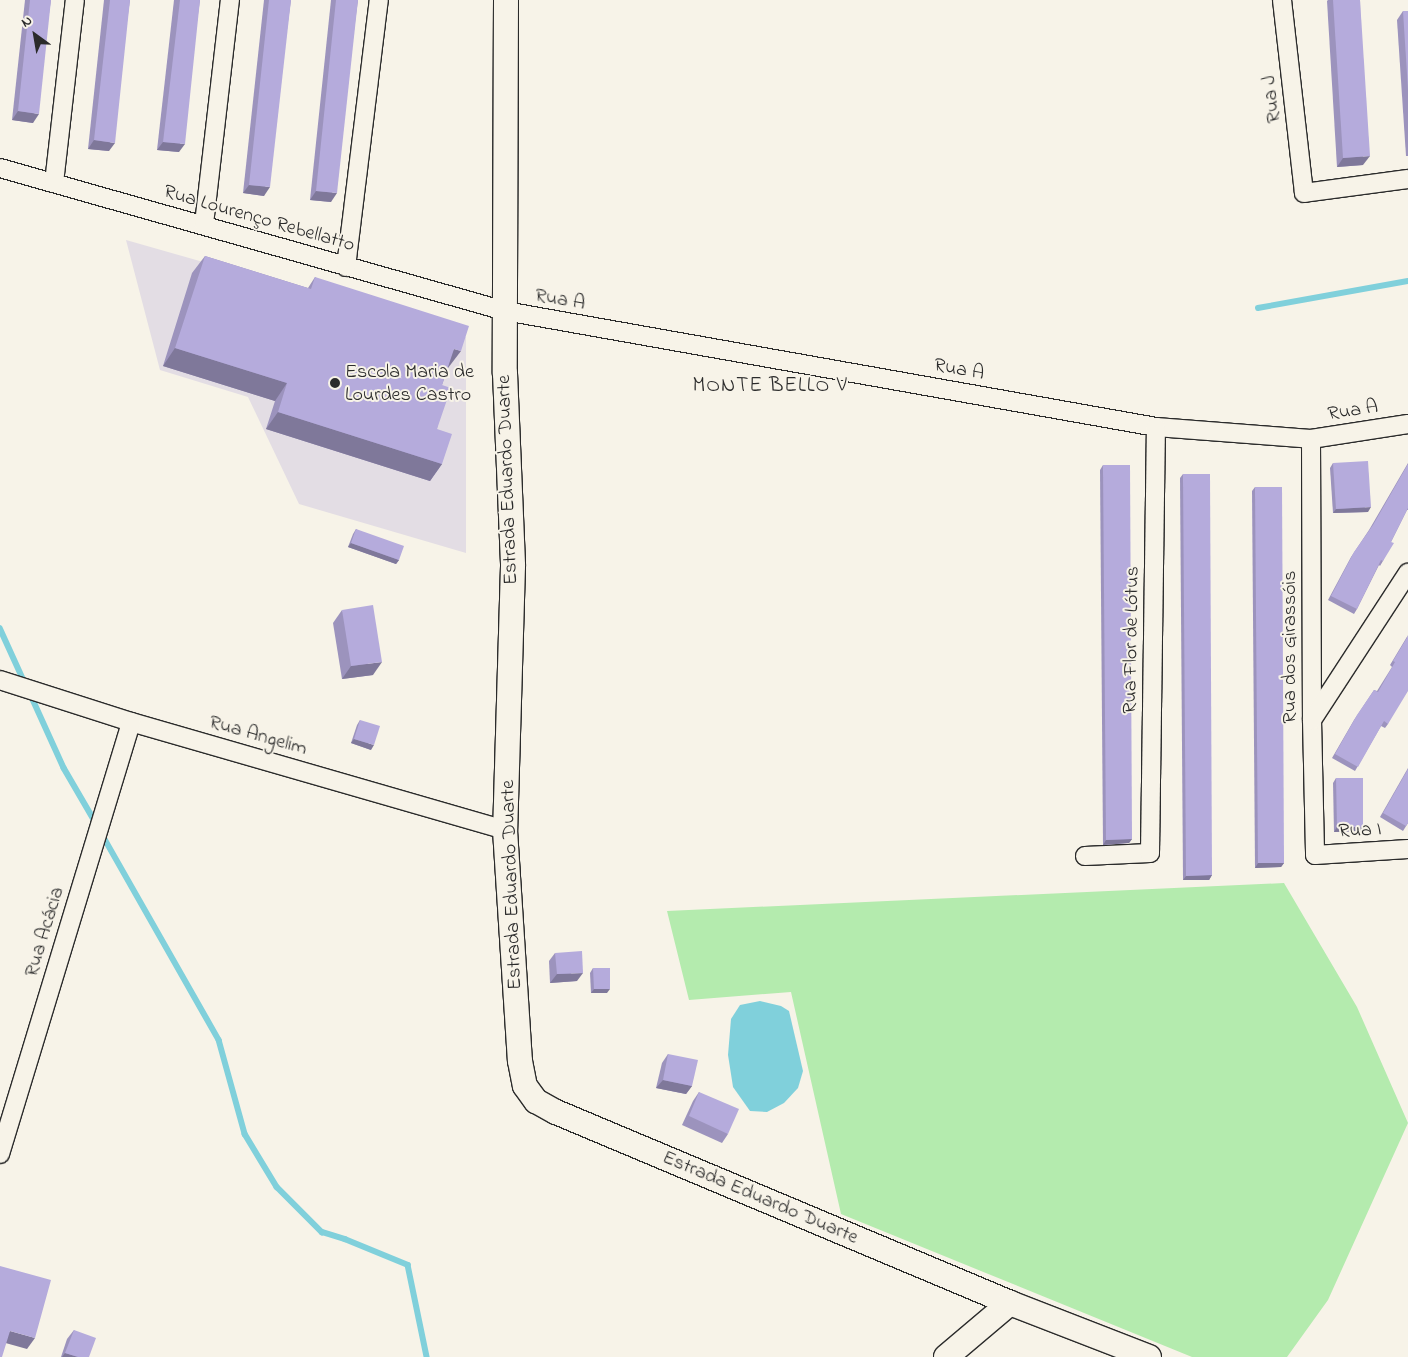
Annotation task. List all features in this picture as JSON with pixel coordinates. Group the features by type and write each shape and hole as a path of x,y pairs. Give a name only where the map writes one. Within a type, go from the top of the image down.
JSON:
{"street":[{"path":"54,183 75,0"},
{"path":"204,224 230,0"},
{"path":"346,266 380,0"},
{"name":"Estrada Eduardo Duarte","path":"506,0 505,312 512,566 505,830 520,1061 525,1086 536,1101 565,1116 1010,1303 1149,1357"},
{"name":"Rua J","path":"1282,0 1304,192 1408,179"},
{"name":"Rua Lourenço Rebellatto","path":"0,168 204,224 505,312"},
{"name":"Rua A","path":"505,312 1156,427 1311,439 1408,424"},
{"name":"Rua Flor de Lótus","path":"1085,856 1150,853 1156,427"},
{"name":"Rua dos Girassóis","path":"1311,439 1312,720 1315,855"},
{"path":"1312,720 1408,574"},
{"name":"Rua Angelim","path":"0,680 131,722 505,830"},
{"name":"Rua Acácia","path":"0,1154 131,722"},
{"name":"Rua I","path":"1315,855 1408,849"},
{"path":"946,1357 1010,1303"}],"shaded area":[{"name":"Escola Maria de Lourdes Castro","path":"126,240 466,337 466,553 299,504 248,397 160,370"}],"green space":[{"path":"1284,883 1357,1007 1408,1123 1328,1300 1287,1357 1192,1357 841,1214 791,992 689,1000 667,911"}],"water":[{"path":"760,1001 781,1006 789,1011 803,1071 798,1088 784,1103 767,1112 750,1111 733,1087 728,1055 731,1019 740,1005"}],"building":[{"path":"30,0 51,0 39,114 18,111"},
{"path":"110,0 130,0 115,143 94,140"},
{"path":"180,0 200,0 185,144 163,142"},
{"path":"269,0 291,0 270,187 249,185"},
{"path":"336,0 358,0 337,193 316,191"},
{"path":"1333,0 1360,0 1370,156 1343,158"},
{"path":"1403,11 1408,11 1408,90"},
{"path":"205,256 311,289 315,277 469,326 461,351 454,349 442,385 451,388 437,429 452,434 442,464 278,412 287,383 175,348"},
{"path":"1368,461 1371,507 1336,509 1333,463"},
{"path":"1408,464 1408,508 1391,542 1394,543 1383,561 1381,560 1357,609 1331,596 1354,552 1373,525"},
{"path":"1103,465 1130,465 1132,839 1106,840"},
{"path":"1183,474 1210,474 1212,875 1186,876"},
{"path":"1255,487 1282,487 1284,863 1258,863"},
{"path":"356,529 404,546 399,560 351,543"},
{"path":"373,605 382,662 351,666 342,610"},
{"path":"1408,636 1408,691 1388,724 1384,721 1358,767 1335,754 1357,715 1374,690 1378,692"},
{"path":"360,720 380,726 374,745 354,739"},
{"path":"1408,769 1408,823 1406,826 1383,813"},
{"path":"1336,778 1363,778 1363,827 1337,827"},
{"path":"582,951 583,973 557,974 555,953"},
{"path":"593,968 610,968 610,989 594,989"},
{"path":"668,1054 698,1060 692,1086 663,1080"},
{"path":"699,1092 739,1109 728,1134 689,1116"},
{"path":"0,1266 51,1280 35,1338 10,1331 2,1357 0,1357"},
{"path":"74,1330 96,1338 89,1357 78,1357 65,1353"}],"waterway":[{"path":"1258,308 1408,281"},
{"path":"0,628 26,685"},
{"path":"30,693 64,768 96,823"},
{"path":"102,834 219,1040 245,1134 277,1187 322,1232 345,1239 408,1265 427,1357"}],"place":[{"name":"Escola Maria de Lourdes Castro","path":"335,383"}],"district":[{"name":"MONTE BELLO V","path":"770,386"}]}
